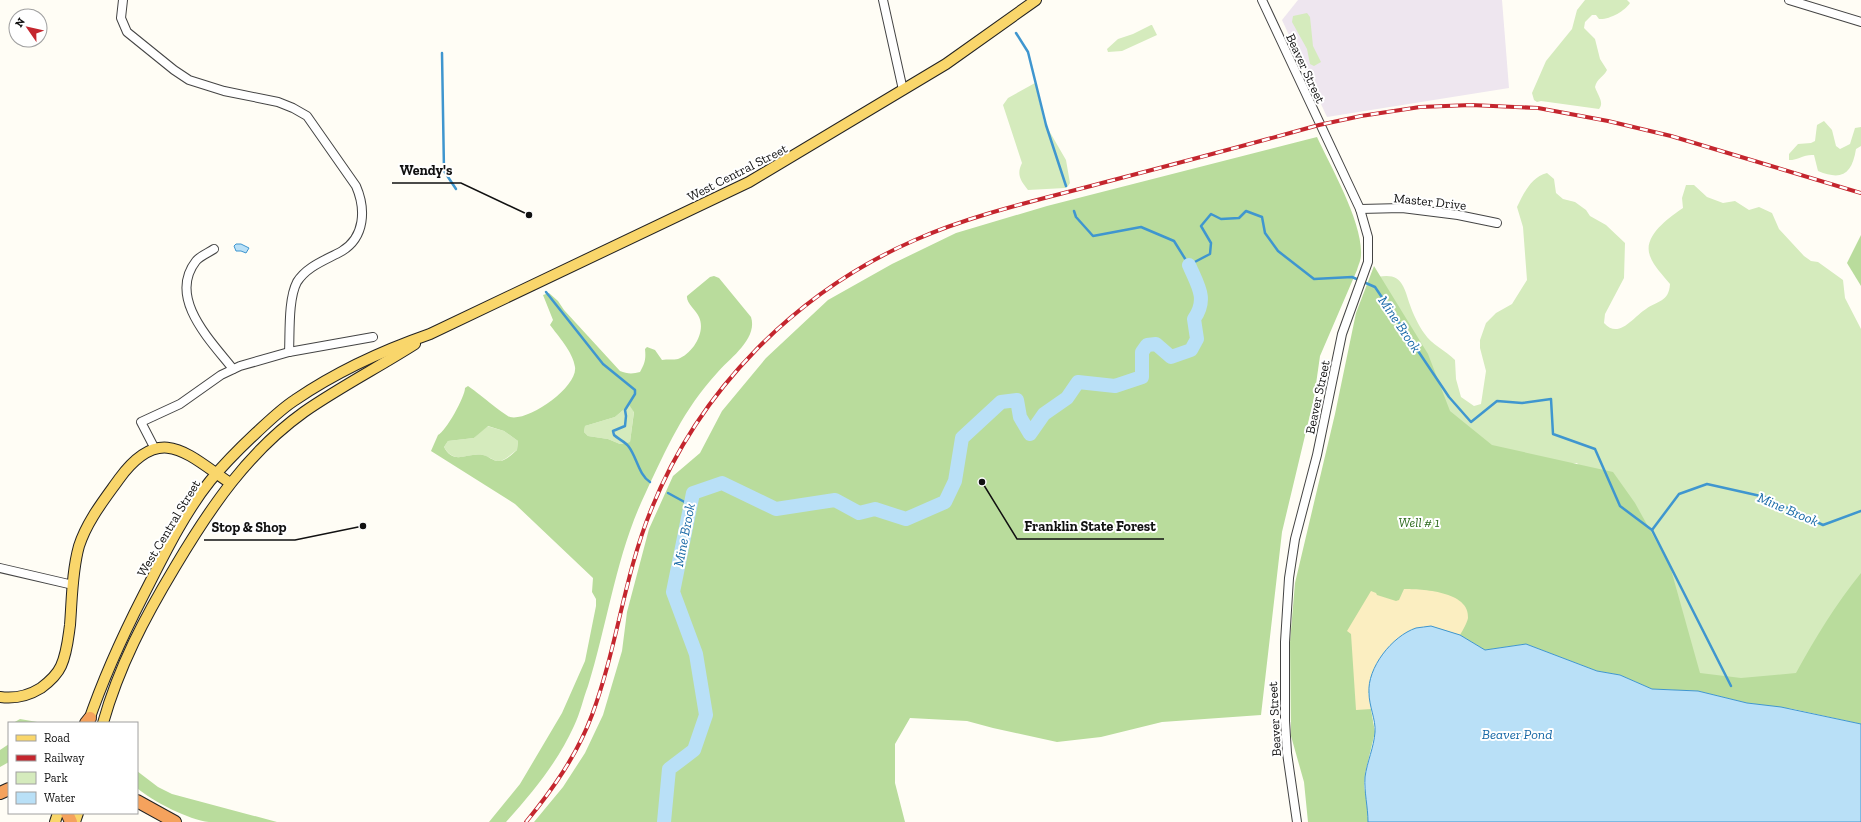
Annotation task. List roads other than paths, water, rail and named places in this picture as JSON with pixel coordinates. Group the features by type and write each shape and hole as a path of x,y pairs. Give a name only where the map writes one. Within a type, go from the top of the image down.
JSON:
{"highway":[{"path":"138,802 175,822"},
{"path":"138,812 171,822"}],"main road":[{"name":"West Central Street","path":"88,721 112,660 152,578 188,515 217,474 271,419 294,400 328,380 393,348 430,334 749,182 952,60 1036,0"},
{"name":"West Central Street","path":"104,722 115,684 139,629 211,508 230,483 269,441 304,412 430,334"},
{"path":"0,697 16,697 31,693 48,682 58,671 63,662 67,646 77,554 88,523 127,468 141,456 155,449 165,447 181,450 230,483"}],"street":[{"path":"123,0 120,18 127,32 174,70 189,80 224,91 278,102 294,108 307,116 360,194 363,213 362,223 357,235 348,247 313,266 297,283 292,304 289,352"},
{"path":"884,0 903,90"},
{"name":"Beaver Street","path":"1262,0 1360,209 1369,243 1368,262 1342,334 1318,448 1295,539 1289,578 1285,648 1285,721 1287,753 1298,822"},
{"path":"1789,0 1861,22"},
{"name":"Master Drive","path":"1360,209 1402,208 1458,215 1497,223"},
{"path":"214,249 197,260 190,270 186,290 188,305 211,341 233,369"},
{"path":"155,449 141,422 180,404 233,369 247,363 289,352 373,337"},
{"path":"0,568 73,585"}],"water":[{"path":"236,244 241,244 249,248 246,253 236,251 234,246"},
{"name":"Beaver Pond","path":"1431,626 1460,635 1485,650 1526,644 1597,671 1620,675 1652,689 1698,691 1747,703 1781,707 1861,724 1861,822 1368,822 1365,777 1375,732 1369,693 1369,683 1372,673 1383,654 1398,638 1416,628"}],"waterway":[{"path":"1016,33 1028,52 1046,125 1066,186"},
{"path":"442,53 444,171 456,189"},
{"name":"Mine Brook","path":"1074,211 1076,217 1093,236 1141,227 1174,241 1189,265 1210,254 1211,243 1201,226 1211,214 1221,219 1239,218 1246,211 1262,217 1265,233 1278,251 1314,279 1352,277 1375,287 1449,397 1471,422 1497,401 1522,403 1551,399 1553,434 1595,449 1620,506 1652,530 1679,494 1707,484 1765,497 1823,525 1861,511"},
{"name":"Mine Brook","path":"664,822 669,769 694,750 706,715 696,654 673,592 693,493 722,483 776,509 835,500 859,513 875,509 906,519 945,502 955,481 962,438 1001,402 1017,400 1020,417 1030,434 1044,414 1067,398 1078,382 1115,386 1142,377 1142,352 1147,345 1156,344 1171,357 1191,350 1197,339 1194,319 1198,312 1201,299 1198,286 1189,265"},
{"path":"546,292 603,364 635,390 635,394 625,410 625,426 613,431 614,435 626,444 632,451 643,475 650,482"},
{"path":"668,493 690,505"},
{"path":"1652,530 1731,686"}],"railway":[{"path":"526,822 564,771 586,730 601,690 627,586 642,535 651,510 671,466 696,424 724,386 756,350 792,317 830,287 871,262 915,240 937,231 1007,208 1319,125 1361,116 1420,107 1471,105 1538,108 1608,121 1671,136 1861,193"}],"place":[{"name":"Wendy's","path":"529,215"},
{"name":"Franklin State Forest","path":"982,482"},
{"name":"Stop & Shop","path":"363,526"}],"park label":[{"name":"Well # 1","path":"1419,522"}]}
